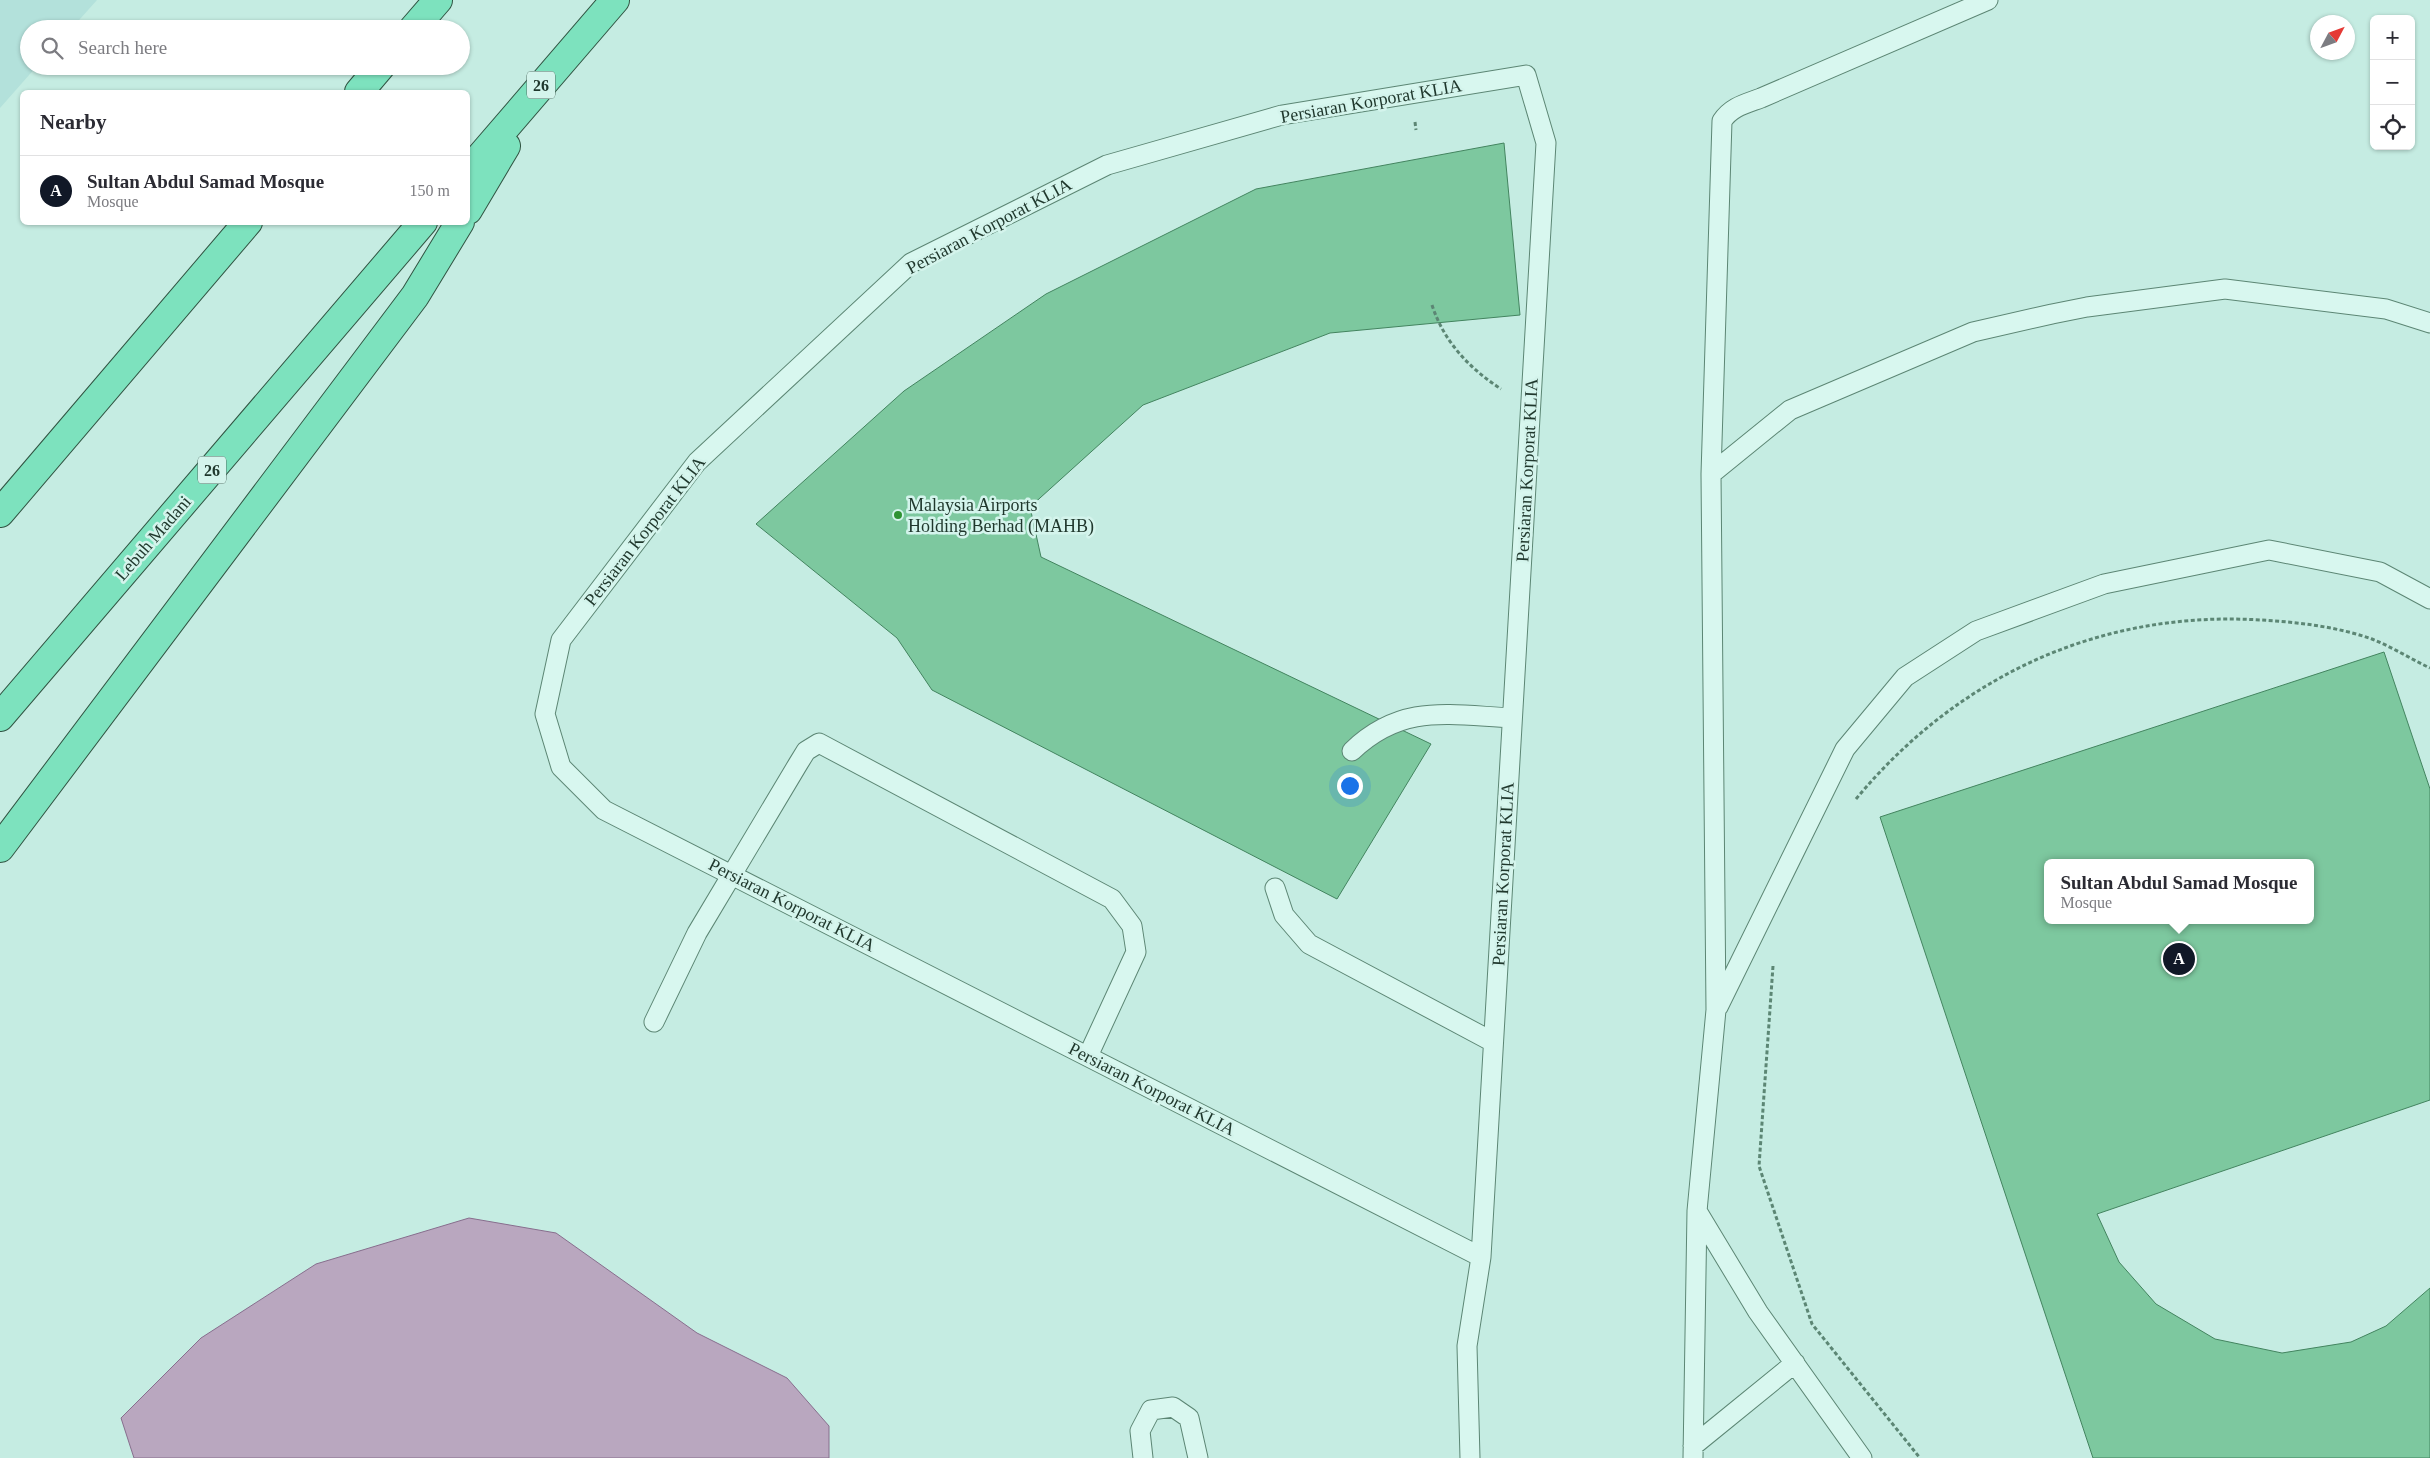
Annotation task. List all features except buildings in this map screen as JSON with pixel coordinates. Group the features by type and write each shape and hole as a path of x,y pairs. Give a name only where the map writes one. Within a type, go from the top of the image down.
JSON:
{"highway":[{"path":"421,20 438,0"},
{"name":"26","path":"470,169 615,0"},
{"path":"361,90 373,75"},
{"path":"470,207 546,78"},
{"path":"0,512 245,225"},
{"name":"Lebuh Madani","path":"0,717 420,225"},
{"path":"0,848 416,296 458,225"}],"lane":[{"path":"1693,1452 1697,1211 1716,1010 1711,474 1722,121 1728,112 1738,106 1761,98 1988,0"},
{"name":"Persiaran Korporat KLIA","path":"1470,1458 1468,1346 1481,1257 1546,143 1526,75 1282,115 1107,165 911,263 697,462 561,640 545,714 561,767 604,810 1481,1257"},
{"path":"1711,474 1790,410 1973,332 2052,314 2087,307 2225,289 2386,309 2430,323"},
{"path":"1716,1010 1845,749 1905,677 1976,631 2104,584 2269,550 2380,572 2430,599"},
{"path":"1352,751 1372,733 1406,718 1425,714 1512,718"},
{"path":"654,1022 697,933 732,874 806,751 820,743 1112,899 1132,926 1136,952 1088,1056"},
{"path":"1275,888 1284,915 1310,944 1493,1042"},
{"path":"1697,1211 1758,1312 1862,1458"},
{"path":"1693,1452 1795,1363"},
{"path":"1143,1458 1140,1431 1152,1410 1174,1407 1190,1418 1198,1458"}],"path":[{"path":"1432,305 1440,327 1468,365 1499,388 1531,406"},
{"path":"1852,803 1877,773 1918,734 1958,702 2039,657 2128,628 2219,617 2300,622 2372,639 2430,668"},
{"path":"1774,963 1759,1166 1812,1324 1920,1458"}],"shaded area":[{"path":"0,0 97,0 79,20 20,20 20,75 29,75 0,108"},
{"path":"469,1218 556,1233 697,1333 787,1378 829,1426 829,1458 134,1458 121,1418 201,1338 316,1264"}],"place":[{"name":"Malaysia Airports Holding Berhad (MAHB)","path":"898,515"},
{"name":"Sultan Abdul Samad Mosque","path":"2179,959"}]}
